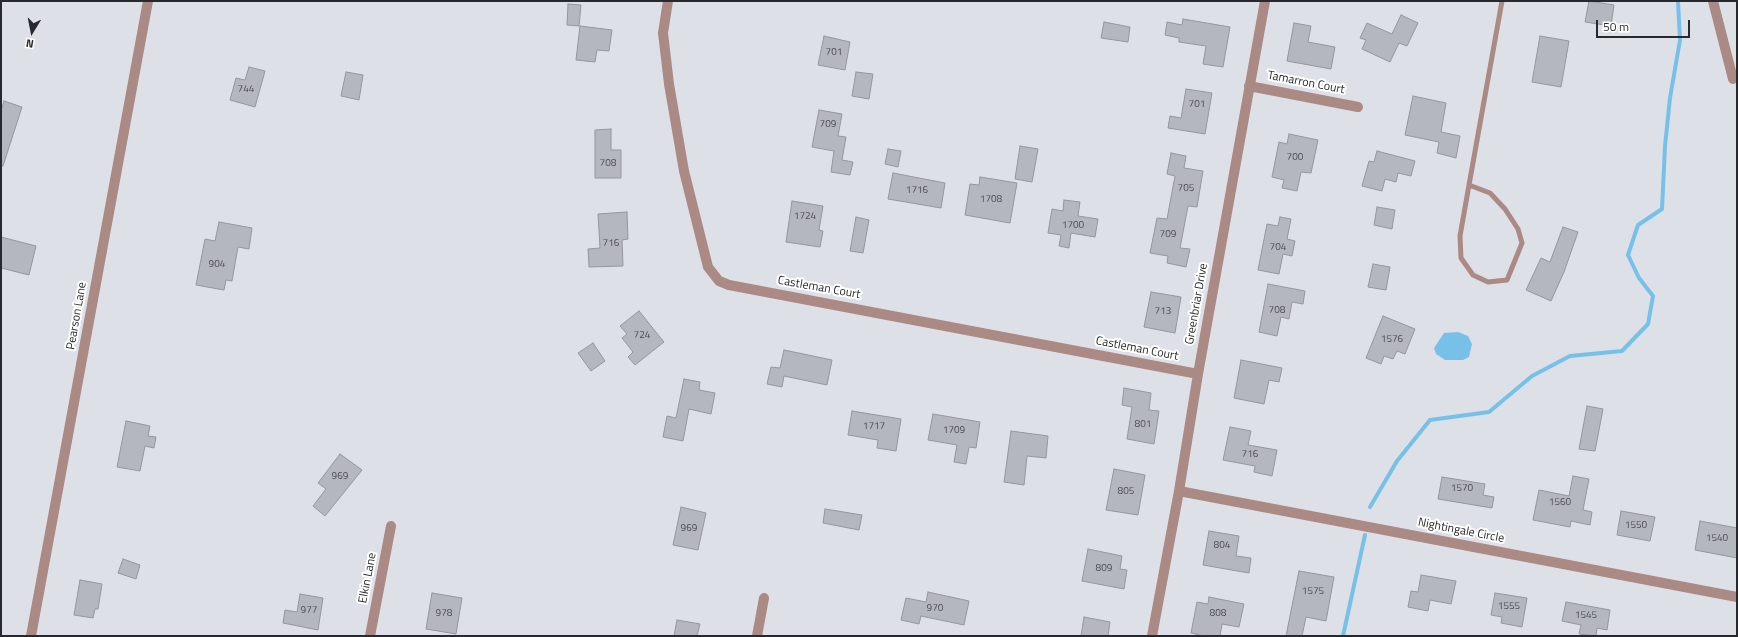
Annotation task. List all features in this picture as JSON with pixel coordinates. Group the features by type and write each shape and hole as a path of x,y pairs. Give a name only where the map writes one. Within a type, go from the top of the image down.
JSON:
{"street":[{"name":"Pearson Lane","path":"31,636 148,1"},
{"name":"Castleman Court","path":"668,1 663,33 669,84 684,171 708,267 719,281 729,285 1198,374"},
{"name":"Greenbriar Drive","path":"1152,636 1265,1"},
{"path":"1713,1 1733,79"},
{"name":"Tamarron Court","path":"1249,86 1358,107"},
{"name":"Nightingale Circle","path":"1179,491 1737,597"},
{"name":"Elkin Lane","path":"370,636 391,526"},
{"path":"757,636 764,598"}],"lane":[{"path":"1469,185 1490,193 1505,209 1518,229 1522,243 1507,280 1488,282 1473,275 1461,258 1460,236 1469,185 1502,1"}],"water":[{"path":"1458,332 1468,336 1472,344 1469,357 1463,360 1445,360 1436,354 1434,348 1444,333"}],"building":[{"path":"1589,1 1614,5 1611,26 1585,22"},
{"path":"568,4 581,5 579,26 567,25"},
{"path":"1401,15 1418,23 1407,46 1399,43 1390,62 1362,49 1366,40 1360,38 1367,23 1392,34"},
{"path":"1183,19 1230,27 1223,67 1203,64 1206,46 1179,42 1179,38 1165,35 1167,22 1182,25"},
{"path":"1104,22 1130,27 1128,42 1101,38"},
{"path":"1294,23 1311,26 1308,42 1335,47 1331,69 1287,61"},
{"path":"580,26 612,30 609,51 597,50 595,62 576,60"},
{"path":"824,36 850,42 845,70 818,65"},
{"path":"1540,36 1569,41 1561,87 1532,82"},
{"path":"249,67 265,71 255,107 230,100 236,78 245,80"},
{"path":"346,72 363,75 359,100 341,96"},
{"path":"856,72 873,74 869,99 852,96"},
{"path":"1186,89 1212,93 1205,134 1168,128 1170,116 1181,118"},
{"path":"1413,96 1446,103 1441,132 1460,136 1456,158 1437,153 1439,142 1405,135"},
{"path":"4,101 22,107 3,166 1,166 1,111"},
{"path":"819,110 842,114 838,136 846,137 842,160 853,162 850,175 831,172 834,151 812,147"},
{"path":"611,129 611,150 621,150 621,178 595,178 595,130"},
{"path":"1289,134 1318,140 1311,173 1301,172 1297,191 1282,188 1284,180 1272,177 1279,142 1287,144"},
{"path":"1020,146 1038,149 1032,182 1015,179"},
{"path":"888,149 901,151 898,167 885,164"},
{"path":"1377,151 1415,161 1411,176 1398,173 1396,182 1385,179 1382,191 1362,186 1369,161 1374,162"},
{"path":"1171,153 1186,156 1184,168 1203,171 1197,207 1188,206 1180,248 1190,249 1186,267 1167,263 1168,256 1150,253 1157,218 1167,219 1175,176 1167,174"},
{"path":"893,173 945,183 941,208 888,199"},
{"path":"980,177 1017,183 1010,223 965,215 970,184 979,185"},
{"path":"1064,200 1080,202 1078,216 1098,219 1095,237 1071,233 1069,248 1059,246 1061,235 1048,233 1052,209 1063,211"},
{"path":"792,201 823,206 819,230 823,231 820,247 786,242"},
{"path":"1377,207 1395,210 1392,229 1374,225"},
{"path":"627,212 628,239 622,240 623,266 589,267 588,249 600,248 598,214"},
{"path":"856,217 869,220 863,253 850,251"},
{"path":"1280,217 1291,219 1287,239 1295,241 1292,256 1283,254 1279,274 1258,270 1267,224 1278,226"},
{"path":"219,222 252,228 249,249 238,247 232,281 226,280 224,290 196,285 205,239 215,241"},
{"path":"1563,227 1578,232 1564,272 1551,301 1526,290 1541,258 1550,262"},
{"path":"1,237 36,246 29,275 1,268"},
{"path":"1373,264 1390,267 1386,290 1368,287"},
{"path":"1268,284 1305,291 1303,304 1292,302 1289,319 1281,317 1277,336 1259,332"},
{"path":"1151,292 1181,297 1175,333 1144,327"},
{"path":"639,311 664,342 635,365 628,357 633,352 622,338 627,334 620,326"},
{"path":"1383,316 1415,329 1405,354 1397,351 1393,359 1384,356 1381,364 1366,358"},
{"path":"593,343 605,361 591,371 578,353"},
{"path":"784,350 832,360 827,385 784,376 782,387 767,384 771,367 780,368"},
{"path":"1241,360 1282,368 1279,382 1269,380 1264,404 1234,398"},
{"path":"684,379 700,382 699,390 715,393 711,414 689,409 683,441 663,437 667,416 676,418"},
{"path":"1124,388 1151,393 1149,410 1159,411 1154,444 1127,439 1132,407 1122,405"},
{"path":"1587,406 1603,409 1595,451 1579,449"},
{"path":"852,411 901,419 896,451 877,448 878,440 848,435"},
{"path":"933,414 980,422 976,448 969,447 966,464 954,462 957,445 928,440"},
{"path":"126,421 150,426 148,436 156,437 154,448 145,446 140,471 117,467"},
{"path":"1230,427 1251,431 1248,445 1277,450 1272,476 1254,472 1255,466 1223,460"},
{"path":"1011,431 1048,436 1046,458 1027,456 1024,485 1004,482"},
{"path":"340,454 362,470 325,516 313,506 326,489 318,483"},
{"path":"1114,469 1145,475 1138,515 1106,510"},
{"path":"1573,476 1589,479 1583,510 1592,512 1590,525 1571,521 1570,527 1533,520 1539,490 1569,496"},
{"path":"1442,477 1485,484 1483,495 1494,497 1492,508 1438,499"},
{"path":"681,507 706,513 698,550 673,545"},
{"path":"825,509 862,515 859,530 823,523"},
{"path":"1621,511 1655,517 1650,541 1617,535"},
{"path":"1700,521 1737,528 1737,558 1695,550"},
{"path":"1209,531 1239,536 1236,556 1251,558 1249,573 1203,565"},
{"path":"1088,549 1122,556 1120,569 1127,570 1124,589 1082,581"},
{"path":"123,559 140,565 136,579 118,573"},
{"path":"1299,571 1334,577 1326,621 1306,617 1302,636 1286,636"},
{"path":"1421,575 1456,581 1451,604 1430,600 1428,611 1408,607 1411,591 1418,592"},
{"path":"80,580 102,584 98,609 95,609 93,618 74,615"},
{"path":"928,592 969,601 964,625 921,616 919,624 901,620 906,598 926,602"},
{"path":"432,593 462,598 456,634 426,629"},
{"path":"1495,593 1527,598 1522,627 1501,623 1502,617 1491,615"},
{"path":"300,594 323,598 318,630 283,623 285,610 297,612"},
{"path":"1209,597 1244,604 1239,627 1222,624 1220,636 1204,636 1191,633 1197,602 1208,604"},
{"path":"1566,602 1610,610 1607,630 1597,628 1596,636 1579,634 1581,625 1562,621"},
{"path":"1084,617 1110,622 1108,636 1081,636"},
{"path":"677,620 700,624 697,636 674,636"}],"waterway":[{"path":"1370,507 1397,461 1430,420 1489,412 1532,376 1570,356 1622,351 1648,324 1653,296 1639,278 1628,255 1638,225 1662,209 1665,146 1670,98 1680,40 1678,1"},
{"path":"1343,636 1365,535"}]}
